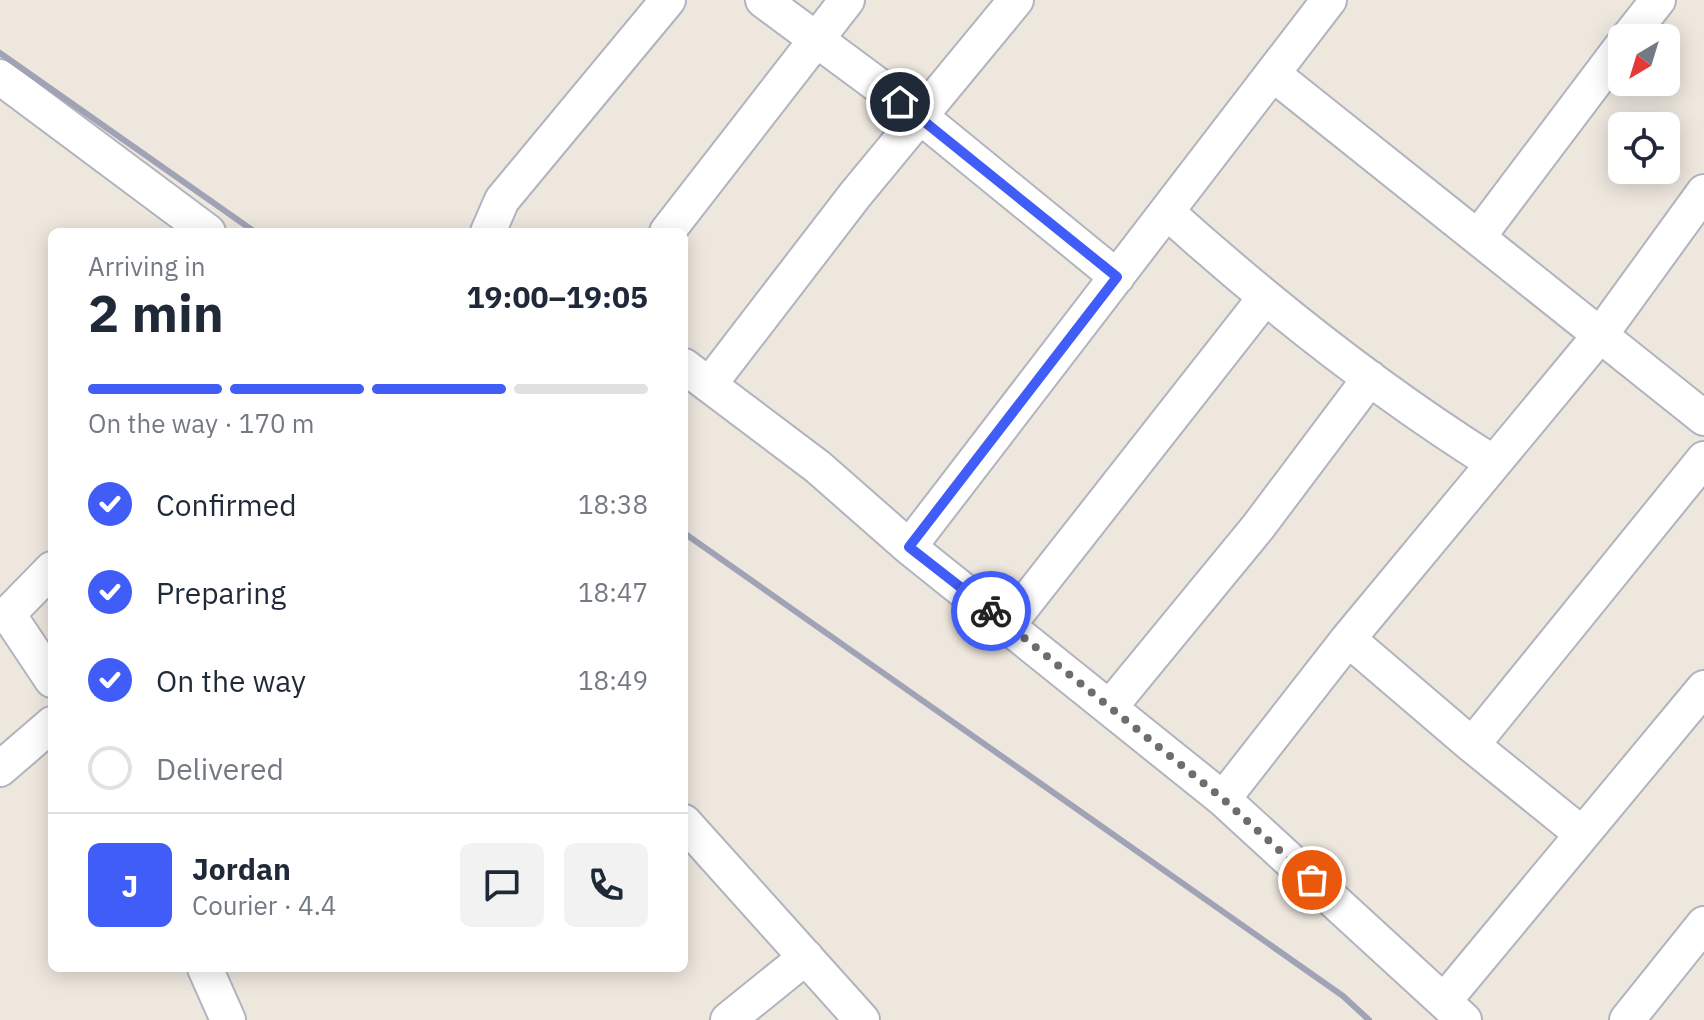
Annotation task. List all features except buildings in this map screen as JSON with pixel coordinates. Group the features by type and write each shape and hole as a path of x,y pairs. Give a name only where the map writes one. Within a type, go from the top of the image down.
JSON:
{"street":[{"path":"495,228 502,200 668,0"},
{"path":"763,0 921,117 1117,277"},
{"path":"670,228 847,0"},
{"path":"1016,0 855,195 696,375 818,467 909,547 1223,799 1454,1011 1582,834 1704,688"},
{"path":"909,547 1329,0"},
{"path":"1639,24 1658,0"},
{"path":"1478,237 1608,65"},
{"path":"1273,74 1704,418"},
{"path":"0,77 203,228"},
{"path":"1223,799 1348,639 1601,334 1704,192"},
{"path":"1167,212 1264,299 1370,378 1492,462"},
{"path":"1008,625 1264,299"},
{"path":"1110,707 1258,527 1370,378"},
{"path":"1472,745 1704,459"},
{"path":"48,573 8,614 48,674"},
{"path":"1348,639 1582,834"},
{"path":"0,769 48,727"},
{"path":"688,826 862,1020"},
{"path":"1627,1020 1704,924"},
{"path":"728,1020 806,957"},
{"path":"207,972 228,1020"}],"railway":[{"path":"0,53 249,228"},
{"path":"688,536 1343,996 1369,1020"}],"way so far":[{"path":"991,611 1223,799 1312,880"}],"route":[{"path":"900,102 1117,277 909,547 991,611"}]}
